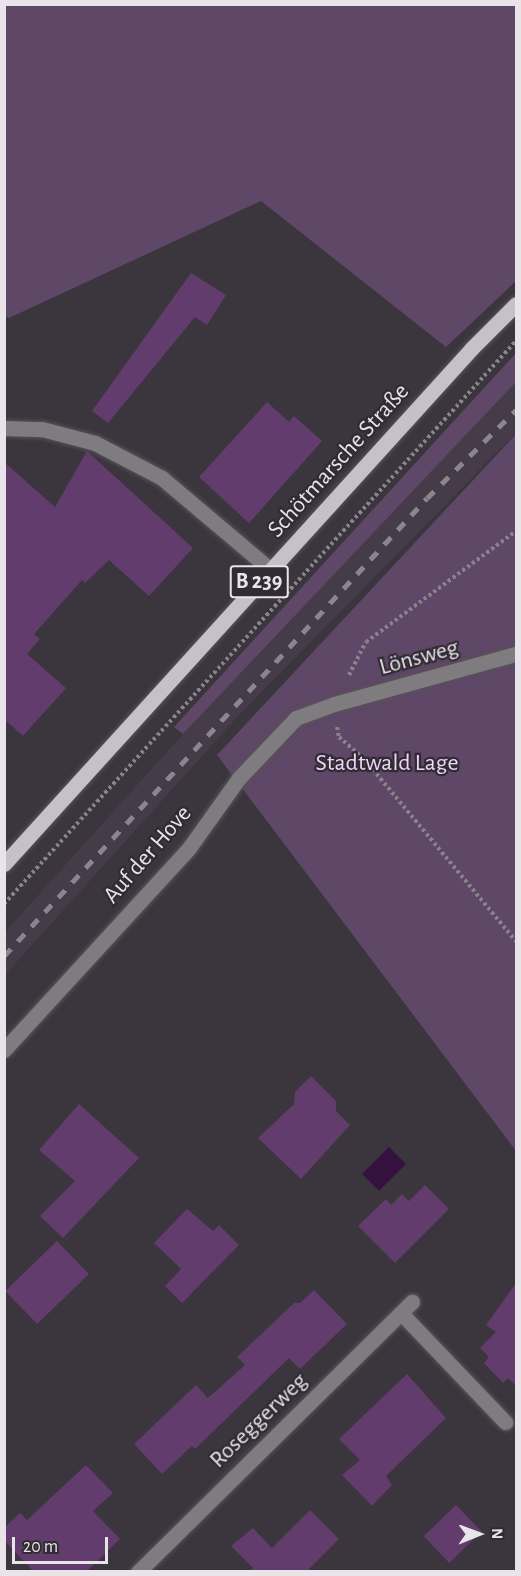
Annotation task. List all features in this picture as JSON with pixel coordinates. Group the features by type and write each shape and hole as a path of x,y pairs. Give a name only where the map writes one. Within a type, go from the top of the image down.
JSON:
{"main road":[{"name":"Schötmarsche Straße","path":"4,864 471,348 516,304"}],"street":[{"path":"4,429 42,429 95,443 162,478 271,570"},
{"name":"Lönsweg","path":"334,704 516,654"},
{"name":"Auf der Hove","path":"4,1050 189,848 239,778 296,718 334,704"},
{"name":"Roseggerweg","path":"138,1572 407,1308 505,1422"}],"path":[{"path":"4,904 516,341"},
{"path":"516,531 366,642 334,704 339,737 365,760 516,941"}],"shaded area":[{"path":"516,382 516,433 239,715 5,975 5,932 183,734"},
{"path":"389,1147 406,1164 379,1191 362,1174"}],"green space":[{"path":"4,5 516,5 516,281 446,347 261,201 9,318 4,315"},
{"path":"516,353 516,382 183,734 174,727"},
{"name":"Stadtwald Lage","path":"516,434 516,1151 217,755"}],"building":[{"path":"191,273 226,295 207,325 195,317 108,423 92,411"},
{"path":"267,402 289,422 294,416 322,441 249,523 199,477"},
{"path":"87,451 193,548 149,596 109,560 85,583 82,580 34,634 40,639 27,654 66,688 23,736 4,719 4,462 55,507"},
{"path":"311,1076 336,1101 336,1111 350,1125 301,1179 258,1138 294,1104 295,1092"},
{"path":"79,1104 139,1158 63,1238 40,1216 75,1181 39,1150"},
{"path":"425,1185 449,1209 395,1263 358,1226 386,1199 391,1205 402,1194 409,1201"},
{"path":"187,1209 213,1231 219,1225 239,1245 182,1303 165,1286 181,1269 154,1243"},
{"path":"57,1241 89,1274 37,1324 5,1291"},
{"path":"516,1283 516,1386 508,1378 503,1383 484,1363 489,1357 480,1348 496,1332 486,1325"},
{"path":"314,1290 347,1324 300,1369 289,1358 195,1449 192,1446 162,1474 134,1444 196,1385 208,1398 245,1365 237,1357 294,1303 300,1303"},
{"path":"407,1374 446,1418 386,1476 392,1485 372,1506 342,1475 360,1460 339,1439"},
{"path":"86,1465 113,1493 93,1511 120,1539 86,1572 34,1572 4,1540 4,1528 20,1513 27,1520"},
{"path":"456,1505 482,1532 449,1563 424,1536"},
{"path":"310,1510 339,1539 306,1572 249,1572 253,1568 231,1546 253,1528 272,1548"}],"railway":[{"path":"4,956 427,498 516,410"}]}
